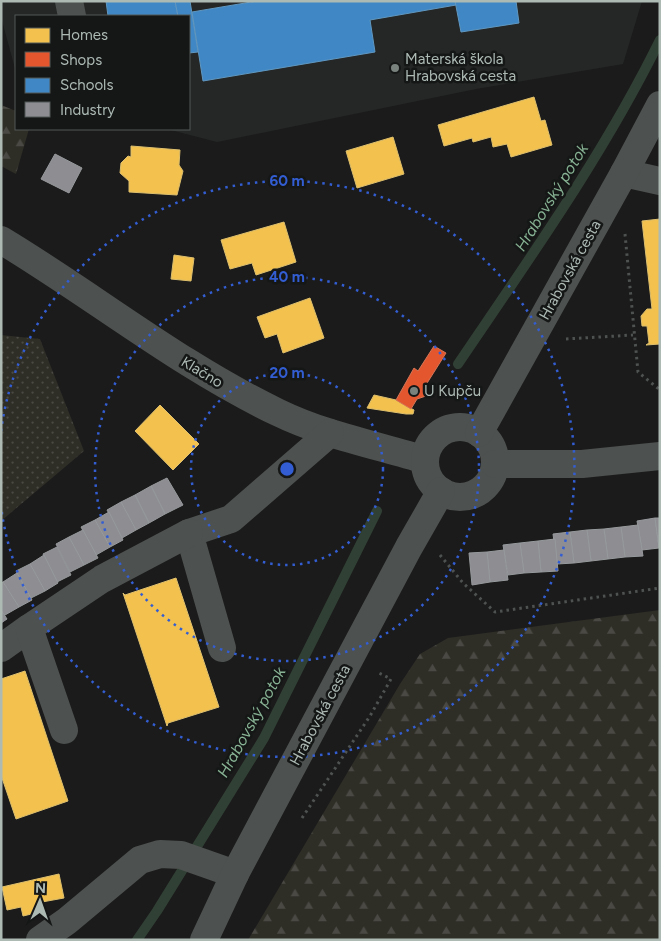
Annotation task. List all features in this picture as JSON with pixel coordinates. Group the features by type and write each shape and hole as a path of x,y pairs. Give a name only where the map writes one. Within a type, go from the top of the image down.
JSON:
{"street":[{"path":"69,1 72,15"},
{"name":"Hrabovská cesta","path":"479,433 660,105"},
{"path":"624,173 660,182"},
{"name":"Klačno","path":"1,240 168,352 279,413 330,433 425,460"},
{"path":"456,427 468,428 479,433 491,447 495,464 492,476 486,486 476,493 464,497 452,496 441,491 429,478 425,460 428,448 434,438 444,431 456,427"},
{"path":"1,648 102,579 189,533 231,519 330,433"},
{"path":"495,464 582,464 660,456"},
{"name":"Hrabovská cesta","path":"204,940 235,874 409,547 441,491"},
{"path":"189,533 222,648"},
{"path":"29,628 64,730"},
{"path":"40,940 67,921 140,860 160,854 193,859 235,874"}],"path":[{"path":"625,227 633,335 638,372 660,390"},
{"path":"558,340 633,335"},
{"path":"434,548 464,584 495,612 660,588"},
{"path":"300,821 370,716 391,679"}],"shaded area":[{"name":"Materská škola Hrabovská cesta","path":"1,1 642,1 623,64 476,89 217,142 171,130 190,130 190,15 15,15 15,68 1,17"}],"green space":[{"path":"1,105 15,111 15,130 29,130 16,174 1,166"},
{"path":"1,335 40,339 84,451 1,521"},
{"path":"660,610 660,940 248,940 400,684 420,654 448,638"}],"building: Homes":[{"path":"534,97 541,121 545,120 552,145 511,157 507,144 493,147 491,137 473,142 472,138 444,146 438,125"},
{"path":"393,137 404,174 357,188 346,151"},
{"path":"131,146 180,150 179,165 183,171 177,195 129,192 129,181 120,173 121,163 128,156 131,157"},
{"path":"660,219 660,344 646,345 649,343 647,326 642,326 641,316 647,309 652,309 642,221"},
{"path":"284,222 296,262 256,275 252,263 230,269 221,240"},
{"path":"174,255 194,258 191,281 171,279"},
{"path":"310,298 324,338 283,353 277,334 265,338 257,317"},
{"path":"374,395 396,400 414,410 413,414 367,408"},
{"path":"160,405 199,444 173,470 135,431"},
{"path":"176,578 219,707 168,723 167,726 123,593 125,595"},
{"path":"25,671 68,801 16,819 1,775 1,679"},
{"path":"59,874 64,898 42,902 44,911 23,916 21,907 7,910 2,887"}],"building: Shops":[{"path":"434,346 446,353 424,388 426,396 417,399 411,409 396,400 414,368 418,371"}],"building: Schools":[{"path":"106,1 175,1 178,15 108,15"},
{"path":"175,1 190,1 198,52 190,53 190,15 178,15"},
{"path":"257,1 455,1 456,5 370,20 375,52 203,81 192,12"},
{"path":"455,1 516,1 519,23 461,32"}],"building: Industry":[{"path":"55,154 82,168 69,193 41,179"},
{"path":"167,478 183,505 165,514 151,486"},
{"path":"151,486 165,514 149,523 135,495"},
{"path":"135,495 149,523 136,530 121,502"},
{"path":"121,502 136,530 122,538 107,510"},
{"path":"109,512 123,540 110,547 95,520"},
{"path":"655,518 659,548 642,550 637,521"},
{"path":"655,518 660,518 660,548 659,548"},
{"path":"95,520 110,547 96,555 81,527"},
{"path":"638,525 643,556 625,557 621,527"},
{"path":"621,527 625,557 608,559 604,529"},
{"path":"604,529 608,559 591,561 587,530"},
{"path":"83,530 98,558 84,565 69,537"},
{"path":"587,530 591,561 574,563 570,532"},
{"path":"570,532 574,563 557,564 553,534"},
{"path":"69,537 84,565 70,572 56,544"},
{"path":"555,539 558,571 541,572 538,541"},
{"path":"538,541 541,572 524,573 520,543"},
{"path":"520,543 524,573 508,575 503,545"},
{"path":"57,547 71,575 57,582 43,554"},
{"path":"504,550 508,580 490,582 487,552"},
{"path":"487,552 490,582 472,585 469,553"},
{"path":"44,555 58,583 45,591 30,564"},
{"path":"30,564 45,591 31,598 16,571"},
{"path":"17,573 32,600 19,607 3,582"},
{"path":"3,582 19,607 5,615 1,610 1,583"},
{"path":"1,610 7,619 1,623"}],"waterway":[{"name":"Hrabovský potok","path":"458,364 590,165 615,124 660,40"},
{"name":"Hrabovský potok","path":"137,940 264,738 377,511"}],"place":[{"name":"Materská škola Hrabovská cesta","path":"395,68"},
{"name":"U Kupču","path":"414,391"}]}
